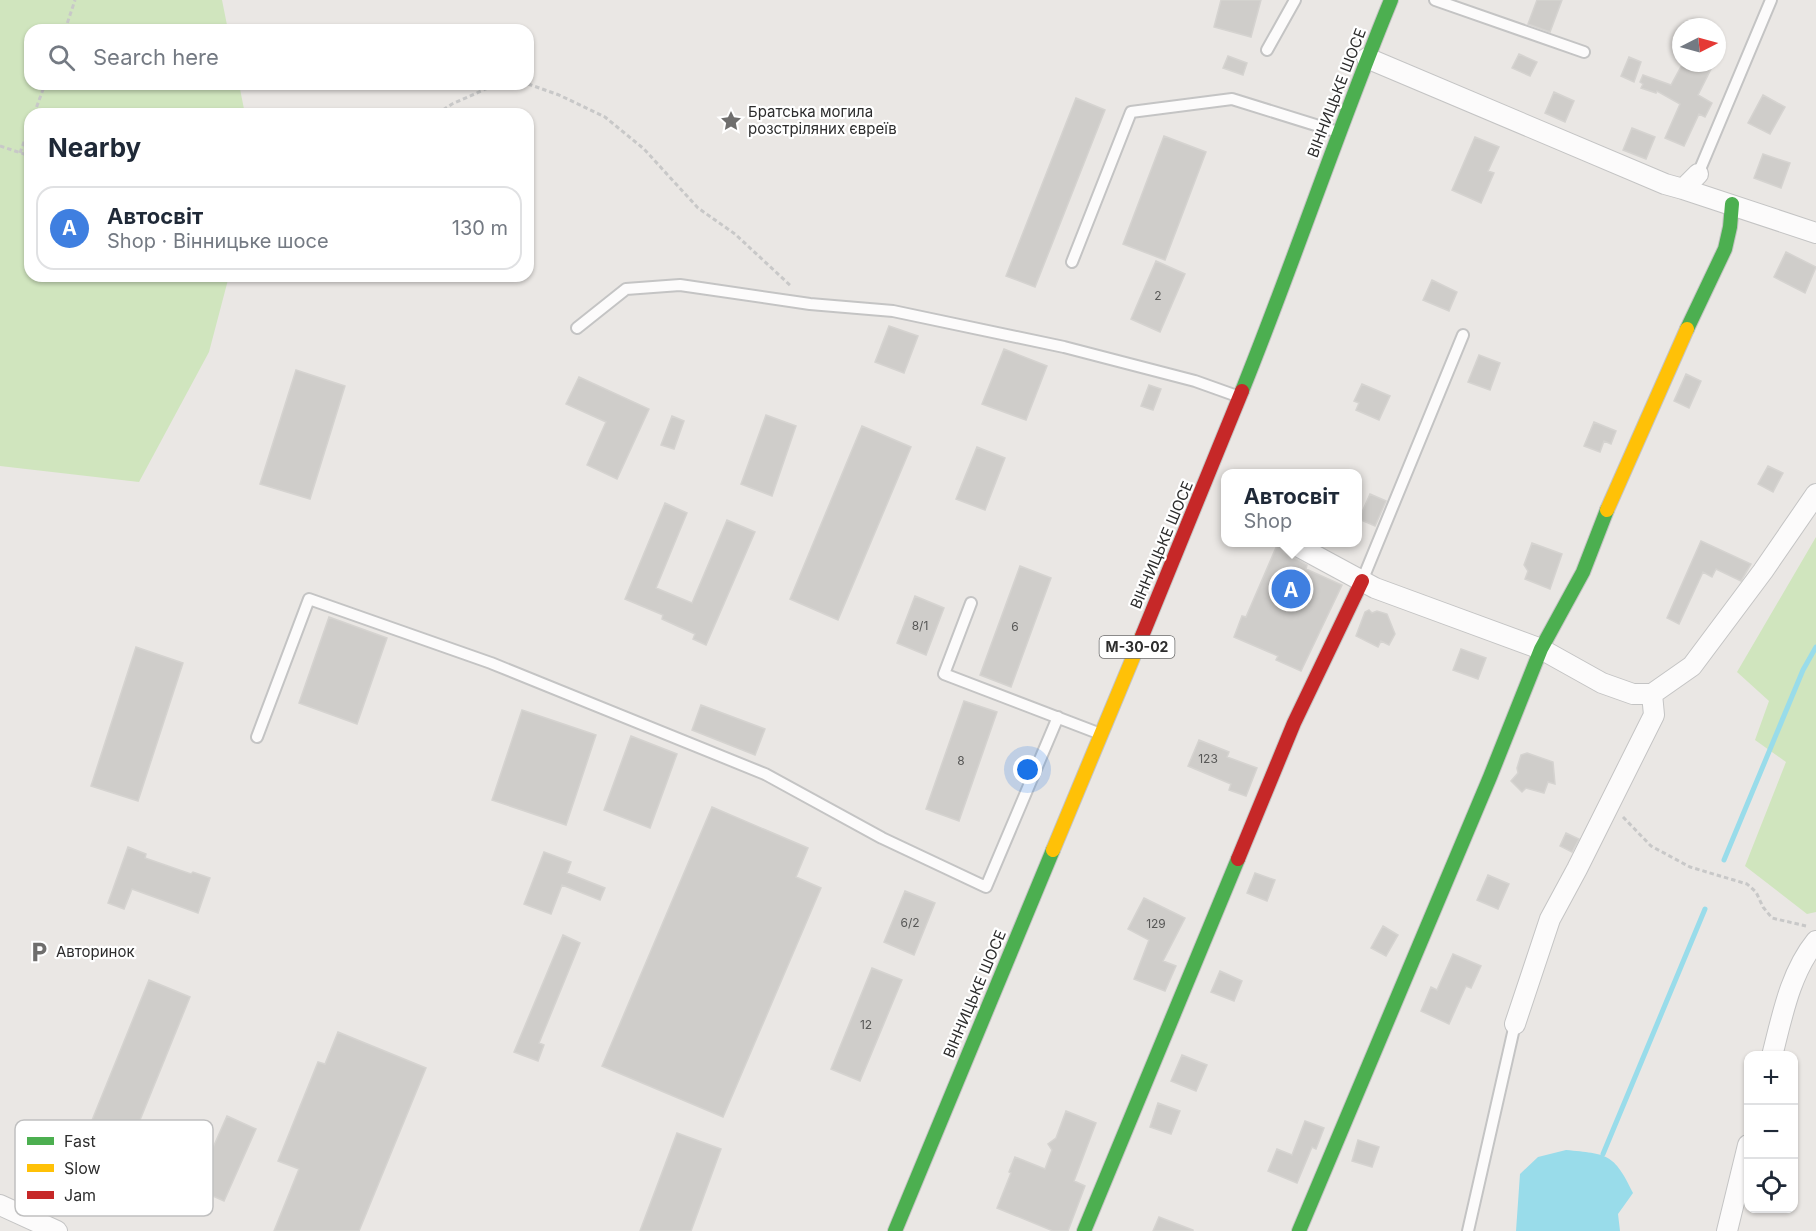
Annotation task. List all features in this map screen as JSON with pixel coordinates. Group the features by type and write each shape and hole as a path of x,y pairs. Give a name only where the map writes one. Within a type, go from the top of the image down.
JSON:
{"street":[{"name":"ВІННИЦЬКЕ ШОСЕ","path":"894,1231 1101,734 1217,479 1240,397 1275,309 1367,58 1391,0"},
{"path":"1367,58 1665,184 1692,185 1732,204 1816,233"},
{"path":"1299,1231 1490,777 1541,649 1583,572 1617,483 1725,249 1732,204"},
{"path":"1515,1024 1550,919 1654,715 1763,571 1816,494"},
{"path":"1297,547 1362,582 1541,649 1602,683 1634,694 1652,694 1692,666"},
{"path":"1084,1231 1294,723 1362,582"},
{"path":"1652,694 1654,715"},
{"path":"1773,1051 1797,971 1805,954 1816,941"},
{"path":"1727,1231 1745,1159"},
{"path":"0,1205 15,1212"},
{"path":"24,1216 57,1231"}],"lane":[{"path":"1267,50 1295,0"},
{"path":"1435,0 1584,52"},
{"path":"1692,185 1771,0"},
{"path":"1072,262 1131,112 1232,99 1340,132"},
{"path":"577,328 626,289 680,285 810,304 893,311 1064,347 1195,381 1240,397"},
{"path":"1362,582 1463,335"},
{"path":"257,737 309,599 491,663 765,774 882,838 986,887 1058,717"},
{"path":"970,603 944,674 1101,734"},
{"path":"1468,1231 1515,1024"}],"path":[{"path":"66,24 75,0"},
{"path":"534,86 559,95 605,117 644,149 698,208 735,234 810,304"},
{"path":"36,108 43,90"},
{"path":"446,108 484,90"},
{"path":"20,153 24,142"},
{"path":"0,146 24,154"},
{"path":"1610,803 1651,846 1690,867 1747,884 1756,892 1763,907 1772,918 1816,929"}],"green space":[{"path":"0,0 222,0 227,24 24,24 24,90 240,90 244,108 24,108 24,282 227,282 209,352 139,482 0,466"},
{"path":"1816,537 1816,912 1807,914 1745,866 1786,762 1755,740 1769,701 1737,672"}],"water":[{"path":"1566,1150 1600,1155 1608,1158 1620,1170 1633,1193 1618,1214 1620,1231 1516,1231 1520,1174 1538,1157"}],"building":[{"path":"1221,0 1261,0 1251,37 1214,27"},
{"path":"1537,0 1562,0 1550,32 1528,24"},
{"path":"1519,54 1537,62 1530,76 1512,68"},
{"path":"1228,56 1247,63 1243,75 1223,68"},
{"path":"1629,57 1641,62 1634,82 1621,76"},
{"path":"1678,72 1710,72 1698,95 1712,103 1705,117 1699,114 1684,146 1665,138 1680,104 1657,91 1656,93 1641,88 1643,84 1640,82 1643,75 1671,85"},
{"path":"1554,92 1574,101 1565,122 1545,113"},
{"path":"1763,95 1785,107 1770,134 1748,123"},
{"path":"1076,98 1105,110 1035,287 1006,276"},
{"path":"1632,128 1655,137 1646,159 1623,150"},
{"path":"1164,136 1206,152 1165,260 1123,244"},
{"path":"1475,137 1499,147 1488,171 1494,173 1481,203 1452,190"},
{"path":"1763,154 1790,163 1781,188 1754,178"},
{"path":"1786,252 1816,267 1805,293 1774,277"},
{"path":"1156,261 1185,274 1160,332 1131,319"},
{"path":"1432,280 1457,292 1449,311 1423,300"},
{"path":"889,326 918,336 904,373 875,362"},
{"path":"1004,349 1047,366 1026,420 982,404"},
{"path":"1479,355 1500,363 1490,390 1468,382"},
{"path":"296,370 345,386 310,499 260,484"},
{"path":"1686,374 1701,381 1689,408 1674,401"},
{"path":"579,377 649,409 617,479 587,465 606,422 566,404"},
{"path":"1362,384 1390,396 1379,420 1356,410 1359,403 1354,401"},
{"path":"1149,385 1161,389 1153,410 1141,406"},
{"path":"766,415 796,426 772,496 741,484"},
{"path":"672,416 684,421 674,449 661,445"},
{"path":"1594,422 1616,431 1611,444 1604,441 1600,452 1584,446"},
{"path":"862,426 911,447 838,620 790,599"},
{"path":"977,447 1005,458 985,510 956,499"},
{"path":"1768,466 1783,473 1773,492 1758,484"},
{"path":"1370,494 1386,501 1375,526 1362,520 1362,512"},
{"path":"665,503 687,513 656,588 692,603 727,520 755,532 706,645 693,639 695,634 662,619 663,615 625,599"},
{"path":"1701,541 1751,564 1741,581 1716,569 1712,577 1703,572 1679,624 1667,618"},
{"path":"1532,543 1562,554 1550,589 1525,579 1528,571 1524,565"},
{"path":"1276,547 1281,547 1284,552 1307,565 1306,569 1342,585 1301,671 1276,660 1278,656 1234,637 1242,616 1246,617"},
{"path":"1020,566 1051,578 1011,687 980,675"},
{"path":"915,596 944,608 926,655 897,643"},
{"path":"1369,610 1372,613 1377,611 1387,614 1395,634 1389,645 1381,641 1378,647 1356,636 1365,612"},
{"path":"329,617 387,638 357,724 299,703"},
{"path":"136,647 183,663 138,801 91,786"},
{"path":"1461,649 1486,658 1478,679 1453,670"},
{"path":"964,701 997,712 959,821 926,809"},
{"path":"701,705 765,729 755,755 692,730"},
{"path":"522,710 596,735 566,825 492,800"},
{"path":"631,736 677,754 650,828 604,810"},
{"path":"1199,740 1229,752 1227,757 1257,768 1246,796 1229,790 1231,784 1188,766"},
{"path":"1527,753 1553,762 1555,784 1548,782 1544,793 1526,788 1522,792 1511,781 1518,773 1517,768 1521,755"},
{"path":"712,807 808,848 796,877 821,888 723,1117 602,1066"},
{"path":"1566,833 1579,839 1572,852 1560,846"},
{"path":"128,847 146,854 145,858 210,878 198,913 132,889 124,909 108,903"},
{"path":"544,852 571,862 567,873 605,888 600,900 562,885 551,914 524,904"},
{"path":"1255,873 1275,880 1267,901 1247,893"},
{"path":"1488,875 1509,884 1498,909 1477,900"},
{"path":"905,891 935,903 914,955 884,942"},
{"path":"1144,898 1185,918 1163,961 1176,966 1165,991 1134,979 1149,940 1128,929"},
{"path":"1383,926 1398,935 1386,956 1371,948"},
{"path":"563,935 580,943 539,1043 544,1045 538,1061 514,1052"},
{"path":"1453,954 1481,966 1471,988 1466,986 1449,1024 1421,1011 1431,987 1437,990"},
{"path":"872,968 902,980 860,1081 831,1069"},
{"path":"1220,971 1242,981 1234,1001 1211,992"},
{"path":"149,980 190,997 140,1120 92,1120"},
{"path":"338,1032 426,1068 359,1231 274,1231 299,1169 278,1161 318,1062 325,1064"},
{"path":"1182,1055 1207,1065 1196,1091 1171,1081"},
{"path":"1158,1103 1180,1111 1171,1134 1150,1127"},
{"path":"1066,1111 1096,1123 1074,1181 1085,1186 1068,1231 1053,1231 997,1208 1015,1157 1045,1169 1052,1150 1048,1144 1056,1138"},
{"path":"227,1116 256,1129 224,1201 213,1196 213,1148"},
{"path":"1305,1121 1324,1128 1316,1149 1312,1147 1297,1183 1268,1171 1277,1149 1292,1155"},
{"path":"677,1133 721,1149 691,1231 640,1231"},
{"path":"1358,1140 1379,1147 1372,1167 1352,1161"},
{"path":"1159,1217 1193,1230 1193,1231 1153,1231"}],"waterway":[{"path":"1724,860 1803,670 1816,647"},
{"path":"1603,1154 1705,909"}],"traffic: fast":[{"path":"1242,391 1391,0"},
{"path":"1687,329 1725,249 1732,204"},
{"path":"1299,1231 1490,777 1541,649 1583,572 1607,510"},
{"path":"895,1231 1053,850"},
{"path":"1084,1231 1238,859"}],"traffic: slow":[{"path":"1607,510 1687,329"},
{"path":"1053,850 1142,636"}],"traffic: jam":[{"path":"1142,636 1242,391"},
{"path":"1238,859 1294,723 1362,581"}],"place":[{"name":"Братська могила розстріляних євреїв","path":"731,121"},
{"name":"Автосвіт","path":"1291,589"},
{"name":"Авторинок","path":"39,952"}]}
